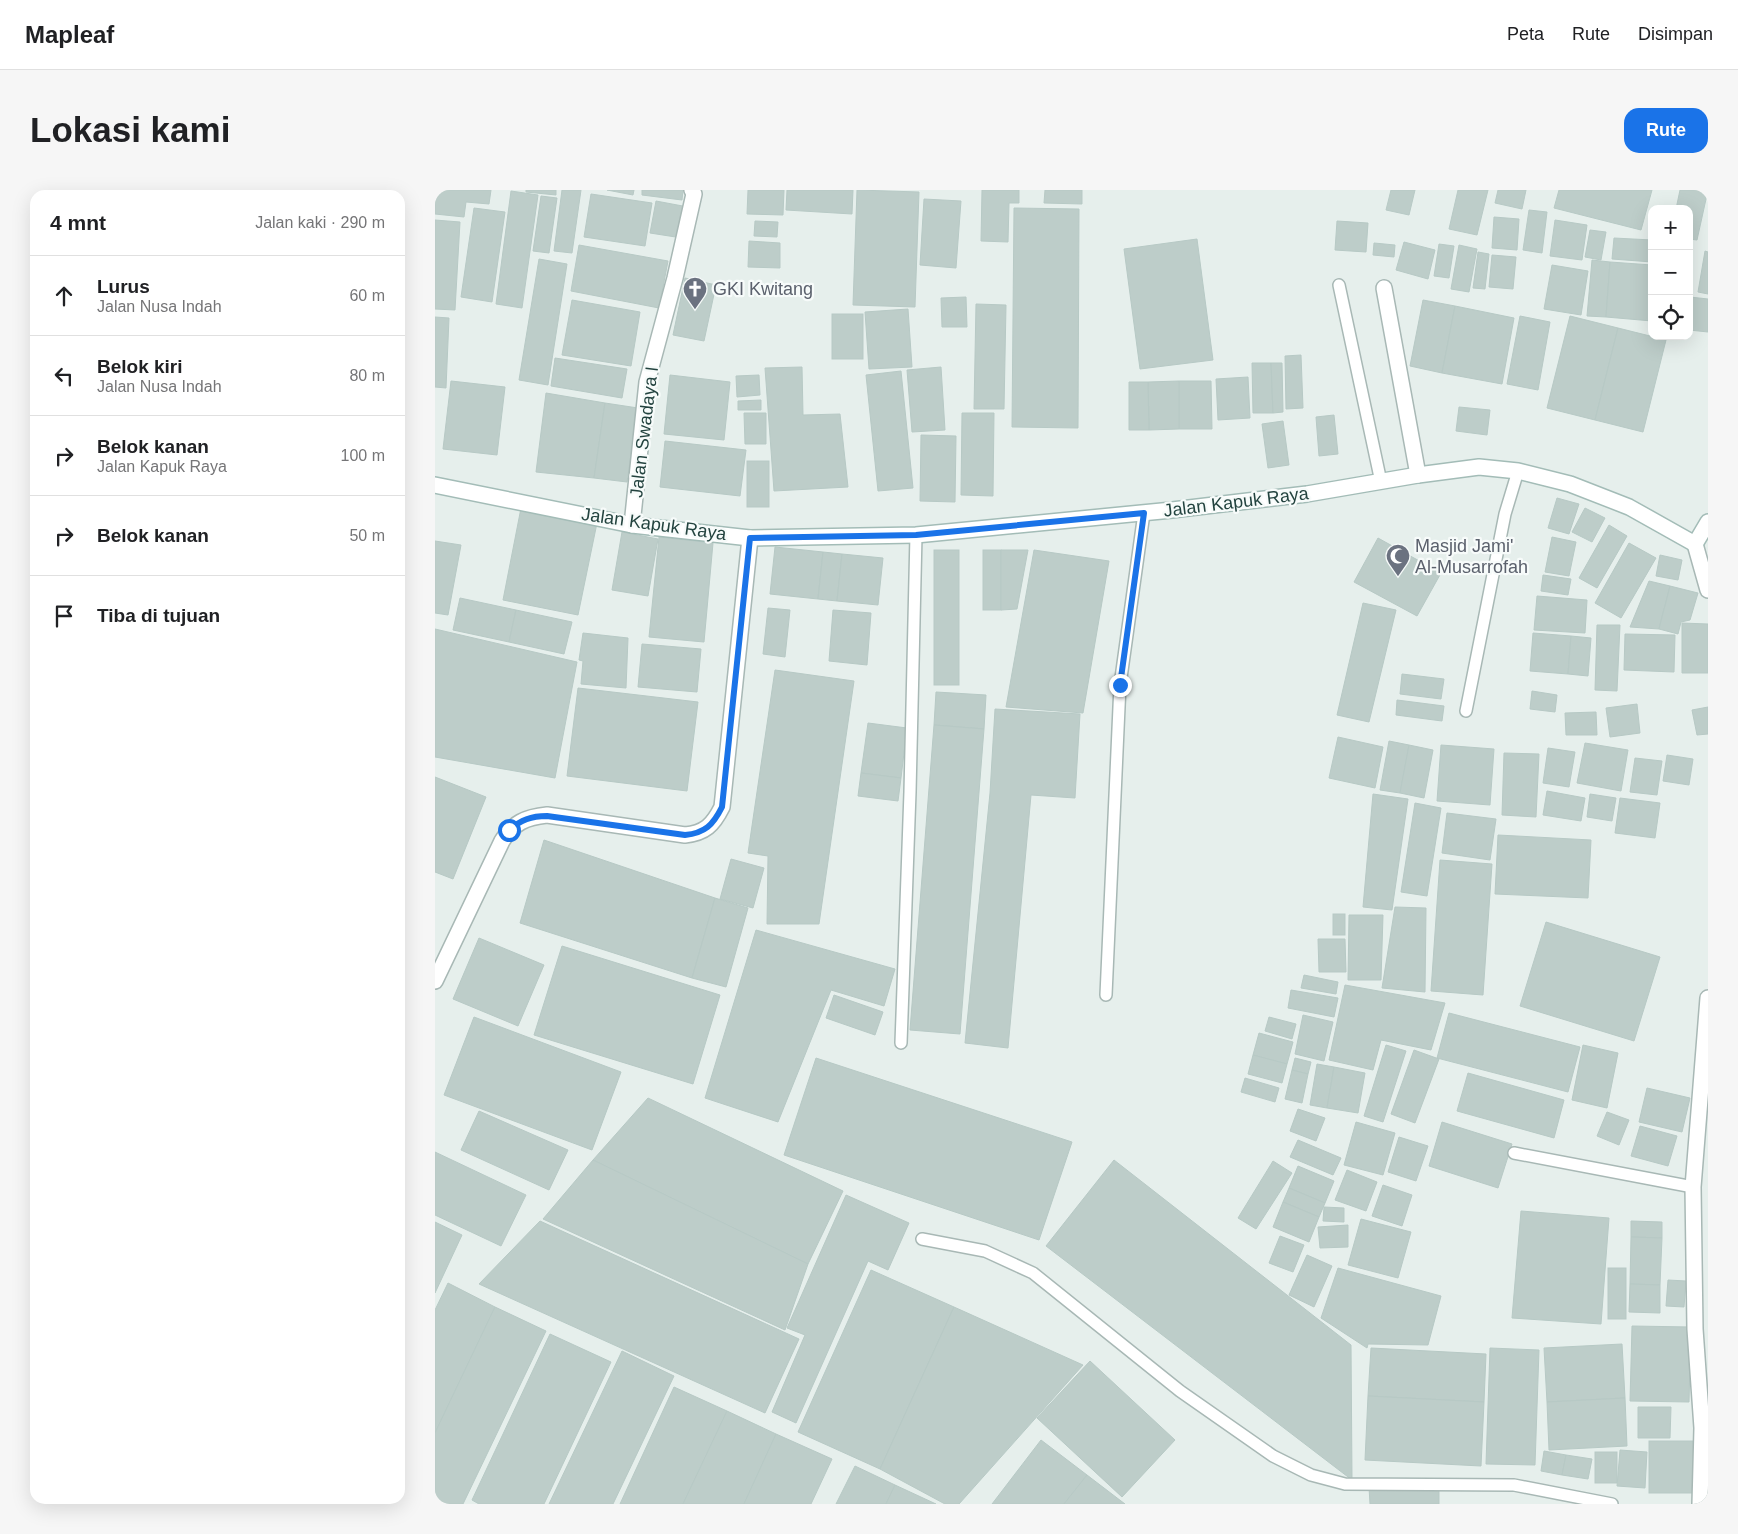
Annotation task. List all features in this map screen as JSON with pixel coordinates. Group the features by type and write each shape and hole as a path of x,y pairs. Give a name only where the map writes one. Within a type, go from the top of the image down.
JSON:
{"street":[{"name":"Jalan Swadaya I","path":"632,525 647,382 675,278 693,192"},
{"path":"1384,288 1418,475"},
{"name":"Jalan Kapuk Raya","path":"435,485 632,525 750,538 916,535 1144,513 1243,502 1479,467 1518,471 1570,484 1629,507 1695,544"},
{"path":"1708,522 1695,544 1708,590"},
{"path":"435,981 502,841 509,830 519,821 533,816 547,816 685,835 697,833 708,828 716,819 723,798 750,538"},
{"path":"1700,1504 1702,1428 1695,1309 1693,1187 1708,998"}],"lane":[{"path":"1339,286 1381,482"},
{"path":"1466,711 1505,514 1518,471"},
{"path":"1106,996 1120,685 1144,513"},
{"path":"901,1043 916,535"},
{"path":"1514,1152 1693,1187"},
{"path":"922,1239 985,1251 1033,1273 1179,1391 1273,1456 1311,1475 1345,1484 1514,1485 1612,1504"}],"building":[{"path":"435,190 491,190 489,204 466,202 464,217 435,214"},
{"path":"526,190 556,190 556,195 526,192"},
{"path":"562,190 581,190 572,253 554,251"},
{"path":"607,190 634,190 633,195"},
{"path":"642,190 683,190 682,200 642,195"},
{"path":"748,190 784,190 783,215 747,214"},
{"path":"787,190 853,190 852,214 786,210"},
{"path":"857,190 919,192 915,307 853,305"},
{"path":"982,190 1019,190 1019,203 1009,203 1008,242 981,241"},
{"path":"1045,190 1082,190 1082,204 1044,203"},
{"path":"1391,190 1415,190 1409,215 1386,210"},
{"path":"1458,190 1488,190 1477,235 1449,229"},
{"path":"1498,190 1526,190 1522,209 1495,203"},
{"path":"1559,190 1652,190 1641,230 1554,208"},
{"path":"1680,190 1708,190 1697,240 1693,240 1693,205 1677,205"},
{"path":"511,191 538,195 522,308 496,304"},
{"path":"591,194 652,203 645,246 584,237"},
{"path":"541,196 557,198 549,253 533,251"},
{"path":"924,199 961,201 956,268 920,265"},
{"path":"656,201 688,207 682,238 650,233"},
{"path":"474,208 505,212 492,302 461,297"},
{"path":"1014,208 1079,209 1078,428 1012,427"},
{"path":"1529,210 1547,212 1542,253 1523,250"},
{"path":"1494,217 1519,219 1517,250 1492,248"},
{"path":"435,220 460,222 455,310 435,309"},
{"path":"1555,220 1587,225 1582,260 1550,256"},
{"path":"755,221 778,222 777,237 754,236"},
{"path":"1337,221 1368,223 1366,252 1335,250"},
{"path":"1590,230 1606,232 1601,260 1585,257"},
{"path":"1614,238 1648,240 1648,262 1612,259"},
{"path":"1197,239 1213,360 1140,369 1124,249"},
{"path":"749,241 780,243 780,268 748,267"},
{"path":"1404,242 1435,250 1428,279 1396,270"},
{"path":"1374,243 1395,245 1394,257 1373,255"},
{"path":"1439,244 1454,246 1449,278 1434,276"},
{"path":"579,245 668,261 659,308 571,291"},
{"path":"1459,245 1477,249 1469,292 1451,289"},
{"path":"1705,251 1708,252 1708,294 1698,292"},
{"path":"1478,252 1489,254 1485,289 1473,288"},
{"path":"1492,255 1516,257 1513,289 1489,287"},
{"path":"539,259 567,264 548,385 519,380"},
{"path":"1592,260 1610,262 1606,317 1587,316"},
{"path":"1610,262 1648,265 1648,321 1606,317"},
{"path":"1552,265 1588,271 1581,315 1544,309"},
{"name":"GKI Kwitang","path":"685,278 716,285 704,341 673,335"},
{"path":"966,297 967,327 942,327 941,298"},
{"path":"1693,297 1708,299 1708,332 1693,330"},
{"path":"572,300 640,312 631,366 562,355"},
{"path":"1423,300 1455,306 1442,373 1410,366"},
{"path":"976,304 1006,305 1004,409 974,409"},
{"path":"1455,306 1514,318 1502,384 1442,373"},
{"path":"908,309 912,367 869,369 865,312"},
{"path":"832,314 863,314 863,359 832,359"},
{"path":"1520,316 1550,322 1538,390 1507,384"},
{"path":"1570,316 1618,328 1595,420 1547,408"},
{"path":"435,317 449,318 446,388 435,387"},
{"path":"1618,328 1648,336 1648,340 1666,340 1643,432 1595,420"},
{"path":"1301,355 1303,408 1286,409 1285,356"},
{"path":"555,358 627,369 622,398 551,386"},
{"path":"1252,363 1271,363 1273,413 1253,413"},
{"path":"1271,363 1282,363 1283,412 1273,413"},
{"path":"802,367 803,415 840,414 848,487 774,491 765,368"},
{"path":"941,367 945,430 912,432 907,370"},
{"path":"901,371 913,488 878,491 866,375"},
{"path":"670,375 730,382 724,440 664,434"},
{"path":"759,375 760,395 737,397 736,376"},
{"path":"1248,377 1250,418 1218,420 1216,379"},
{"path":"451,381 505,387 497,455 443,449"},
{"path":"1179,381 1211,381 1212,429 1179,429"},
{"path":"1179,381 1179,429 1149,430 1148,382"},
{"path":"1129,382 1148,382 1149,430 1129,430"},
{"path":"546,393 605,403 594,478 536,472"},
{"path":"761,400 761,410 738,410 738,401"},
{"path":"605,403 638,408 627,482 594,478"},
{"path":"1459,407 1490,410 1487,435 1456,431"},
{"path":"744,413 766,413 766,444 745,444"},
{"path":"962,413 994,413 993,496 961,495"},
{"path":"1334,415 1338,454 1319,456 1316,417"},
{"path":"1283,421 1289,465 1268,468 1262,424"},
{"path":"921,435 956,436 955,502 920,501"},
{"path":"665,441 746,450 740,496 660,487"},
{"path":"747,461 769,461 769,507 747,507"},
{"path":"1557,498 1579,504 1569,534 1548,528"},
{"path":"521,508 597,523 578,615 503,600"},
{"path":"1585,508 1605,518 1592,542 1572,532"},
{"path":"1609,525 1627,536 1597,588 1579,578"},
{"path":"622,532 658,539 648,596 612,590"},
{"path":"659,537 713,543 704,642 649,637"},
{"path":"1552,537 1576,542 1569,576 1545,572"},
{"name":"Masjid Jami' Al-Musarrofah","path":"1378,538 1441,573 1417,616 1354,582"},
{"path":"435,541 461,545 448,615 435,613"},
{"path":"1629,543 1656,558 1621,618 1595,603"},
{"path":"775,547 823,552 818,599 770,594"},
{"path":"934,550 959,550 959,685 934,685"},
{"path":"983,550 1001,550 1001,610 983,610"},
{"path":"1001,550 1028,550 1017,609 1001,610"},
{"path":"1034,550 1109,561 1083,713 1006,707"},
{"path":"823,552 842,554 837,601 818,599"},
{"path":"842,554 883,558 878,605 837,601"},
{"path":"1660,555 1682,560 1678,580 1656,576"},
{"path":"1543,575 1571,579 1568,595 1541,591"},
{"path":"1649,581 1670,586 1659,629 1630,627"},
{"path":"1670,586 1698,593 1690,620 1681,622 1678,634 1659,629"},
{"path":"1537,596 1587,600 1585,633 1534,630"},
{"path":"460,598 516,610 509,642 453,630"},
{"path":"1363,603 1396,610 1369,722 1337,715"},
{"path":"768,608 790,610 785,657 763,654"},
{"path":"516,610 572,622 564,654 509,642"},
{"path":"833,610 871,613 867,665 829,661"},
{"path":"1682,623 1708,624 1708,673 1682,673"},
{"path":"1597,625 1620,625 1617,691 1595,690"},
{"path":"435,629 577,662 555,778 435,757"},
{"path":"583,633 628,638 626,688 581,684 583,661 579,660"},
{"path":"1533,633 1571,636 1568,674 1530,671"},
{"path":"1625,634 1675,635 1674,672 1624,670"},
{"path":"1571,636 1591,638 1588,676 1568,674"},
{"path":"642,644 701,649 697,692 638,687"},
{"path":"775,670 854,681 819,924 767,924 768,856 748,853"},
{"path":"1402,674 1444,679 1441,699 1400,694"},
{"path":"578,688 698,702 687,791 567,776"},
{"path":"1532,691 1557,695 1555,712 1530,709"},
{"path":"936,692 986,695 984,729 934,725"},
{"path":"1397,700 1444,706 1442,721 1396,715"},
{"path":"1637,704 1640,733 1610,737 1606,708"},
{"path":"1708,707 1708,734 1697,735 1692,710"},
{"path":"995,709 1080,714 1075,798 1031,795 1008,1048 965,1043 990,793"},
{"path":"1596,712 1597,735 1566,735 1565,713"},
{"path":"868,723 907,728 901,778 861,773"},
{"path":"934,725 984,729 960,1034 910,1030"},
{"path":"1338,737 1383,747 1375,788 1329,778"},
{"path":"1389,741 1409,745 1400,793 1380,790"},
{"path":"1585,743 1628,750 1621,791 1577,783"},
{"path":"1409,745 1433,750 1424,798 1400,793"},
{"path":"1441,745 1494,749 1490,805 1437,801"},
{"path":"1548,748 1575,752 1569,787 1543,783"},
{"path":"1504,753 1539,754 1536,817 1502,815"},
{"path":"1667,755 1693,759 1689,785 1663,781"},
{"path":"1635,758 1662,761 1657,795 1630,792"},
{"path":"861,773 901,778 898,801 858,796"},
{"path":"435,777 486,797 453,879 435,872"},
{"path":"1547,791 1585,798 1581,821 1543,815"},
{"path":"1373,794 1408,799 1392,910 1363,907"},
{"path":"1590,794 1616,798 1612,821 1587,817"},
{"path":"1620,798 1660,803 1655,838 1615,833"},
{"path":"1415,803 1441,808 1427,896 1401,892"},
{"path":"1447,813 1496,819 1490,860 1442,853"},
{"path":"1498,835 1591,840 1588,898 1495,894"},
{"path":"544,840 715,898 692,978 520,923"},
{"path":"731,859 764,868 753,908 720,899"},
{"path":"1440,860 1492,864 1483,995 1431,991"},
{"path":"715,898 748,908 726,987 692,978"},
{"path":"1395,907 1426,908 1425,992 1382,988"},
{"path":"1333,914 1345,914 1345,935 1333,935"},
{"path":"1349,915 1383,915 1381,980 1348,980"},
{"path":"1546,922 1660,957 1634,1041 1520,1006"},
{"path":"756,930 895,969 884,1006 831,990 778,1122 705,1098"},
{"path":"479,938 544,965 518,1026 453,999"},
{"path":"1318,939 1345,939 1346,972 1319,972"},
{"path":"562,946 720,995 693,1084 534,1035"},
{"path":"1304,975 1338,982 1336,994 1301,988"},
{"path":"1345,985 1445,1003 1431,1050 1381,1040 1373,1070 1329,1060"},
{"path":"1291,990 1338,998 1334,1017 1288,1008"},
{"path":"834,995 883,1012 875,1035 826,1018"},
{"path":"1449,1013 1580,1047 1568,1092 1437,1058"},
{"path":"1303,1015 1333,1022 1324,1061 1295,1054"},
{"path":"474,1017 621,1072 592,1150 444,1095"},
{"path":"1269,1017 1296,1024 1292,1039 1265,1031"},
{"path":"1259,1033 1293,1042 1287,1064 1253,1055"},
{"path":"1386,1045 1406,1051 1383,1122 1364,1116"},
{"path":"1583,1045 1618,1053 1607,1108 1572,1100"},
{"path":"1414,1050 1439,1059 1415,1123 1391,1114"},
{"path":"1253,1055 1287,1064 1282,1083 1248,1074"},
{"path":"816,1058 1072,1142 1039,1240 784,1155"},
{"path":"1295,1058 1311,1062 1308,1074 1292,1070"},
{"path":"1317,1064 1334,1067 1327,1108 1310,1105"},
{"path":"1334,1067 1365,1073 1358,1113 1327,1108"},
{"path":"1292,1070 1308,1074 1302,1103 1285,1099"},
{"path":"1468,1073 1564,1100 1554,1138 1457,1111"},
{"path":"1245,1078 1279,1088 1275,1102 1241,1092"},
{"path":"1647,1088 1690,1098 1682,1132 1639,1122"},
{"path":"648,1098 843,1191 808,1264 593,1160"},
{"path":"1298,1109 1325,1118 1316,1141 1290,1131"},
{"path":"479,1111 568,1150 549,1190 461,1150"},
{"path":"1607,1112 1629,1120 1619,1145 1597,1136"},
{"path":"1356,1122 1395,1133 1383,1175 1344,1165"},
{"path":"1442,1122 1512,1144 1498,1188 1429,1166"},
{"path":"1640,1126 1677,1136 1668,1166 1631,1156"},
{"path":"1399,1137 1428,1146 1416,1181 1388,1172"},
{"path":"1298,1140 1341,1158 1333,1175 1290,1157"},
{"path":"435,1152 526,1195 501,1246 435,1215"},
{"path":"593,1160 808,1264 785,1330 543,1219"},
{"path":"1114,1160 1351,1345 1352,1480 1046,1246"},
{"path":"1273,1161 1292,1173 1256,1229 1238,1218"},
{"path":"1298,1166 1334,1181 1325,1203 1289,1188"},
{"path":"1347,1170 1377,1182 1366,1211 1335,1200"},
{"path":"1383,1185 1412,1195 1402,1226 1372,1216"},
{"path":"1289,1188 1325,1203 1319,1217 1283,1202"},
{"path":"846,1195 909,1223 888,1270 868,1261 796,1423 772,1412 805,1335 787,1328"},
{"path":"1283,1202 1319,1217 1309,1242 1273,1227"},
{"path":"1324,1207 1344,1208 1344,1222 1323,1221"},
{"path":"1521,1211 1609,1218 1601,1324 1512,1318"},
{"path":"1361,1219 1411,1232 1398,1278 1348,1265"},
{"path":"540,1221 799,1339 765,1413 479,1284"},
{"path":"1631,1221 1662,1222 1662,1238 1631,1237"},
{"path":"435,1222 462,1235 435,1293"},
{"path":"1348,1225 1348,1247 1320,1248 1318,1227"},
{"path":"1280,1236 1304,1245 1293,1272 1269,1263"},
{"path":"1631,1237 1662,1238 1660,1285 1630,1284"},
{"path":"1307,1255 1332,1266 1314,1307 1289,1295"},
{"path":"1338,1268 1441,1296 1428,1345 1368,1344 1367,1348 1321,1318"},
{"path":"1608,1268 1626,1268 1626,1319 1608,1319"},
{"path":"871,1270 954,1307 880,1469 798,1432"},
{"path":"1668,1280 1686,1281 1684,1307 1666,1306"},
{"path":"448,1283 495,1307 435,1433 435,1310"},
{"path":"1630,1284 1660,1285 1660,1313 1629,1312"},
{"path":"495,1307 546,1331 463,1504 435,1504 435,1433"},
{"path":"954,1307 1083,1365 959,1504 945,1504 880,1469"},
{"path":"1632,1326 1691,1327 1689,1402 1630,1401"},
{"path":"550,1334 611,1362 544,1504 479,1504 472,1500"},
{"path":"1622,1344 1625,1398 1547,1402 1544,1348"},
{"path":"1371,1348 1486,1354 1484,1402 1368,1396"},
{"path":"1490,1348 1539,1350 1535,1465 1486,1464"},
{"path":"622,1351 674,1376 613,1504 549,1504"},
{"path":"1090,1361 1175,1440 1122,1497 1037,1418"},
{"path":"674,1387 727,1411 683,1504 620,1504"},
{"path":"1368,1396 1484,1402 1481,1466 1365,1460"},
{"path":"1625,1398 1627,1446 1549,1450 1547,1402"},
{"path":"1638,1407 1671,1407 1670,1438 1638,1438"},
{"path":"727,1411 776,1434 744,1504 683,1504"},
{"path":"776,1434 832,1459 811,1504 744,1504"},
{"path":"1041,1440 1087,1475 1064,1504 992,1504"},
{"path":"1649,1441 1695,1441 1695,1493 1649,1493"},
{"path":"1620,1450 1647,1452 1645,1488 1617,1486"},
{"path":"1544,1451 1566,1455 1562,1475 1541,1471"},
{"path":"1595,1452 1617,1452 1617,1483 1595,1483"},
{"path":"1566,1455 1592,1459 1588,1479 1562,1475"},
{"path":"855,1466 895,1485 886,1504 836,1504"},
{"path":"1087,1475 1125,1504 1064,1504"},
{"path":"895,1485 936,1504 886,1504"},
{"path":"1439,1485 1439,1504 1370,1504 1369,1487"}],"place":[{"name":"GKI Kwitang","path":"695,310"},
{"name":"Masjid Jami' Al-Musarrofah","path":"1398,577"}],"route":[{"path":"509,830 519,821 533,816 547,816 685,835 697,833 708,828 716,819 722,807 750,538 916,535 1144,513 1120,685"}]}
